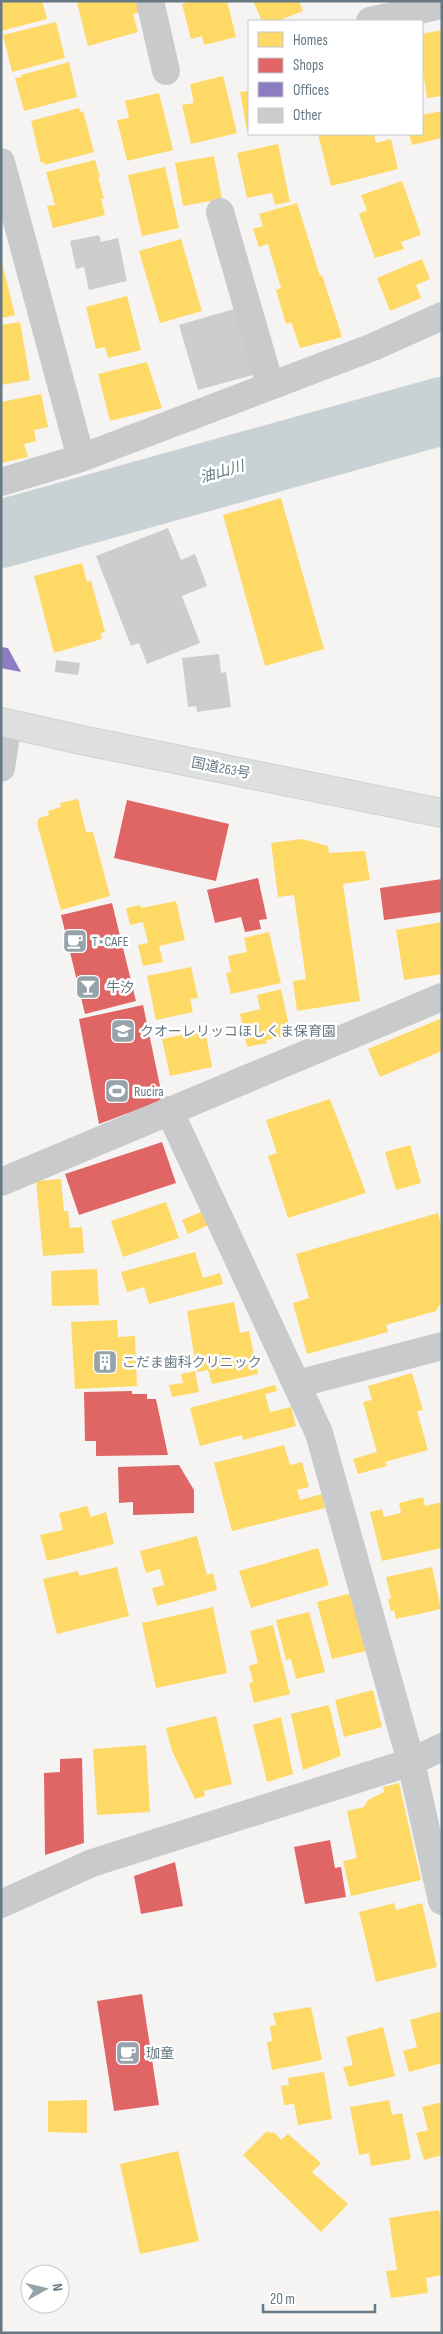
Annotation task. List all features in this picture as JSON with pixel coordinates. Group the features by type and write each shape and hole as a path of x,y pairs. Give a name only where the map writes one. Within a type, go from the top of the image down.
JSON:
{"highway":[{"name":"国道263号","path":"5,722 86,741 442,813"}],"street":[{"path":"150,1 166,71"},
{"path":"374,20 442,5"},
{"path":"1,162 81,458"},
{"path":"220,212 270,385"},
{"path":"1,482 81,458 373,347 442,316"},
{"path":"1,768 5,722"},
{"path":"1,1182 442,997"},
{"path":"169,1110 320,1433 411,1762 442,1901"},
{"path":"297,1384 442,1346"},
{"path":"1,1904 92,1863 411,1762 442,1747"}],"building: Homes":[{"path":"1,1 42,1 47,19 1,31"},
{"path":"84,1 140,1 143,12 133,14 138,32 88,46 77,3"},
{"path":"193,1 227,1 236,37 204,45 202,36 191,39 182,4"},
{"path":"253,1 299,1 303,11 280,20 262,20"},
{"path":"56,22 65,58 12,72 3,35"},
{"path":"442,30 442,96 427,98 423,72 423,34"},
{"path":"69,62 77,97 24,111 15,78"},
{"path":"223,76 237,133 191,144 182,105 194,103 190,84"},
{"path":"248,91 248,130 247,130 240,92"},
{"path":"159,93 173,150 127,161 117,120 129,118 125,101"},
{"path":"79,108 80,112 83,111 94,152 45,165 44,162 41,163 31,121"},
{"path":"442,111 442,138 412,145 409,135 423,135 423,115"},
{"path":"318,135 374,135 376,143 391,139 398,169 331,186"},
{"path":"278,144 290,202 275,205 272,193 247,198 237,153"},
{"path":"214,156 222,199 183,206 175,163"},
{"path":"95,160 104,199 101,199 105,215 53,228 47,206 55,205 46,172"},
{"path":"165,167 179,228 142,236 128,175"},
{"path":"402,181 421,235 401,242 404,249 375,258 359,214 367,210 361,195"},
{"path":"297,203 342,337 300,348 291,322 286,324 276,290 281,288 268,244 259,247 253,229 263,226 259,214"},
{"path":"181,239 202,311 160,323 139,251"},
{"path":"1,259 15,315 1,318"},
{"path":"422,259 430,279 416,285 421,298 390,311 377,278"},
{"path":"127,296 141,350 108,358 105,347 96,349 86,307"},
{"path":"20,322 30,380 1,385 1,325"},
{"path":"147,362 162,408 110,421 98,374"},
{"path":"41,394 48,427 34,430 36,441 24,444 28,457 1,463 1,402"},
{"path":"281,498 324,649 265,666 223,515"},
{"path":"82,563 87,582 91,581 105,632 101,633 102,639 54,653 34,576"},
{"path":"78,799 86,832 93,832 110,896 61,910 37,823 39,818 49,815 48,811 61,807 60,803"},
{"path":"302,839 328,846 329,853 365,851 370,880 343,884 360,1001 297,1011 293,981 306,979 294,895 278,897 271,843"},
{"path":"176,901 185,940 159,946 163,962 143,966 138,945 148,943 143,922 130,925 126,908 140,905 141,908"},
{"path":"442,922 442,974 404,980 396,930"},
{"path":"269,932 281,983 231,994 226,973 231,972 228,956 247,952 244,938"},
{"path":"191,967 198,998 190,999 193,1012 156,1020 147,976"},
{"path":"281,989 291,1035 266,1040 267,1043 247,1047 240,1014 260,1009 257,995"},
{"path":"442,1018 442,1051 380,1077 368,1049"},
{"path":"205,1030 212,1067 170,1076 162,1039"},
{"path":"330,1099 366,1193 288,1218 268,1156 277,1153 266,1120"},
{"path":"410,1145 421,1183 396,1190 385,1152"},
{"path":"61,1179 64,1211 68,1211 70,1228 82,1227 84,1253 43,1256 36,1181"},
{"path":"166,1202 179,1238 123,1257 111,1221"},
{"path":"203,1211 209,1225 188,1234 182,1220"},
{"path":"438,1213 442,1228 442,1301 436,1311 386,1325 388,1332 307,1354 293,1303 309,1298 296,1254"},
{"path":"195,1252 203,1278 220,1273 223,1284 149,1304 144,1287 127,1292 121,1272"},
{"path":"97,1269 99,1305 52,1306 51,1271"},
{"path":"234,1302 240,1333 249,1331 258,1374 212,1384 208,1370 197,1372 187,1311"},
{"name":"こだま歯科クリニック","path":"117,1320 118,1337 135,1336 137,1386 75,1389 71,1322"},
{"path":"195,1371 199,1392 172,1397 169,1385 183,1383 181,1374"},
{"path":"412,1373 423,1410 417,1411 428,1450 385,1462 387,1466 358,1474 353,1459 377,1452 363,1402 372,1400 368,1386"},
{"path":"275,1385 277,1391 265,1394 270,1412 291,1407 296,1426 243,1440 242,1435 200,1446 190,1408"},
{"path":"284,1445 290,1465 302,1462 309,1487 297,1490 300,1500 322,1494 325,1508 232,1531 214,1463"},
{"path":"423,1497 425,1506 442,1502 442,1548 382,1561 370,1512 382,1509 384,1517 401,1513 399,1503"},
{"path":"87,1506 91,1517 106,1512 114,1544 47,1561 40,1535 63,1530 59,1513"},
{"path":"197,1536 207,1575 213,1573 217,1590 157,1606 152,1588 164,1585 160,1569 146,1573 140,1551"},
{"path":"318,1548 329,1585 251,1608 239,1571"},
{"path":"117,1567 129,1616 57,1634 43,1579 78,1571 79,1576"},
{"path":"432,1567 441,1609 396,1619 394,1610 391,1612 388,1599 391,1599 386,1577"},
{"path":"352,1593 366,1651 332,1659 317,1602"},
{"path":"213,1607 227,1673 156,1688 142,1623"},
{"path":"309,1612 325,1672 296,1679 291,1659 286,1660 276,1620"},
{"path":"273,1625 290,1694 254,1703 249,1683 253,1682 249,1666 258,1663 250,1631"},
{"path":"373,1690 382,1727 344,1737 335,1700"},
{"path":"329,1705 341,1756 303,1770 291,1714"},
{"path":"216,1716 232,1784 204,1791 205,1796 195,1799 172,1751 166,1728"},
{"path":"281,1717 293,1774 267,1782 253,1725"},
{"path":"146,1745 150,1812 97,1815 93,1749"},
{"path":"399,1783 421,1880 351,1896 343,1861 357,1858 347,1811 364,1807 368,1800 384,1792 383,1787"},
{"path":"394,1903 396,1910 422,1903 437,1967 376,1982 359,1912"},
{"path":"311,2007 322,2060 272,2070 267,2042 272,2041 270,2026 276,2025 273,2013"},
{"path":"442,2011 442,2063 409,2072 403,2051 417,2047 410,2020"},
{"path":"383,2027 395,2076 349,2087 343,2067 353,2065 346,2037"},
{"path":"324,2072 332,2119 298,2125 294,2104 284,2105 281,2086 289,2085 288,2078"},
{"path":"87,2100 87,2133 48,2132 48,2101"},
{"path":"389,2100 392,2115 402,2113 411,2159 371,2166 369,2153 359,2155 350,2107"},
{"path":"442,2102 442,2155 424,2160 416,2133 428,2130 422,2107"},
{"path":"266,2132 275,2133 281,2140 288,2134 321,2163 312,2172 348,2204 321,2232 243,2155"},
{"path":"178,2151 199,2241 140,2254 120,2164"},
{"path":"439,2210 442,2225 442,2275 426,2278 428,2293 391,2298 386,2271 397,2270 389,2218"}],"building: Shops":[{"path":"127,800 229,824 216,881 114,858"},
{"path":"258,878 267,919 259,920 261,929 245,932 241,917 215,923 207,890"},
{"path":"442,879 442,912 384,920 380,888"},
{"path":"112,903 136,1001 85,1014 61,915"},
{"path":"143,1005 163,1100 99,1124 79,1019"},
{"path":"162,1142 176,1183 79,1215 65,1174"},
{"path":"132,1391 132,1394 147,1394 147,1399 156,1399 168,1455 96,1456 96,1441 85,1441 84,1392"},
{"path":"179,1465 194,1490 194,1513 133,1515 133,1502 119,1503 118,1467"},
{"path":"82,1758 84,1843 45,1855 44,1773 60,1772 60,1759"},
{"path":"330,1840 335,1868 341,1867 346,1897 305,1904 294,1847"},
{"path":"175,1862 183,1906 141,1914 134,1876"},
{"name":"珈童","path":"142,1994 159,2105 114,2111 97,2001"}],"building: Offices":[{"path":"1,647 8,648 21,672 1,668"}],"building: Other":[{"path":"99,235 101,242 118,238 127,281 89,290 84,267 76,269 70,241"},
{"path":"234,309 253,375 198,390 179,325"},
{"path":"168,528 181,560 195,554 207,586 182,596 200,643 147,664 139,643 131,646 96,556"},
{"path":"219,654 221,673 226,672 231,707 197,712 196,706 188,707 182,658"},
{"path":"56,660 80,663 78,675 55,672"}],"waterway":[{"name":"油山川","path":"1,534 442,411"}],"place":[{"name":"T×CAFE","path":"75,941"},
{"name":"牛汐","path":"88,987"},
{"name":"クオーレリッコほしくま保育園","path":"123,1031"},
{"name":"Rucira","path":"117,1091"},
{"name":"こだま歯科クリニック","path":"105,1362"},
{"name":"珈童","path":"128,2053"}]}
